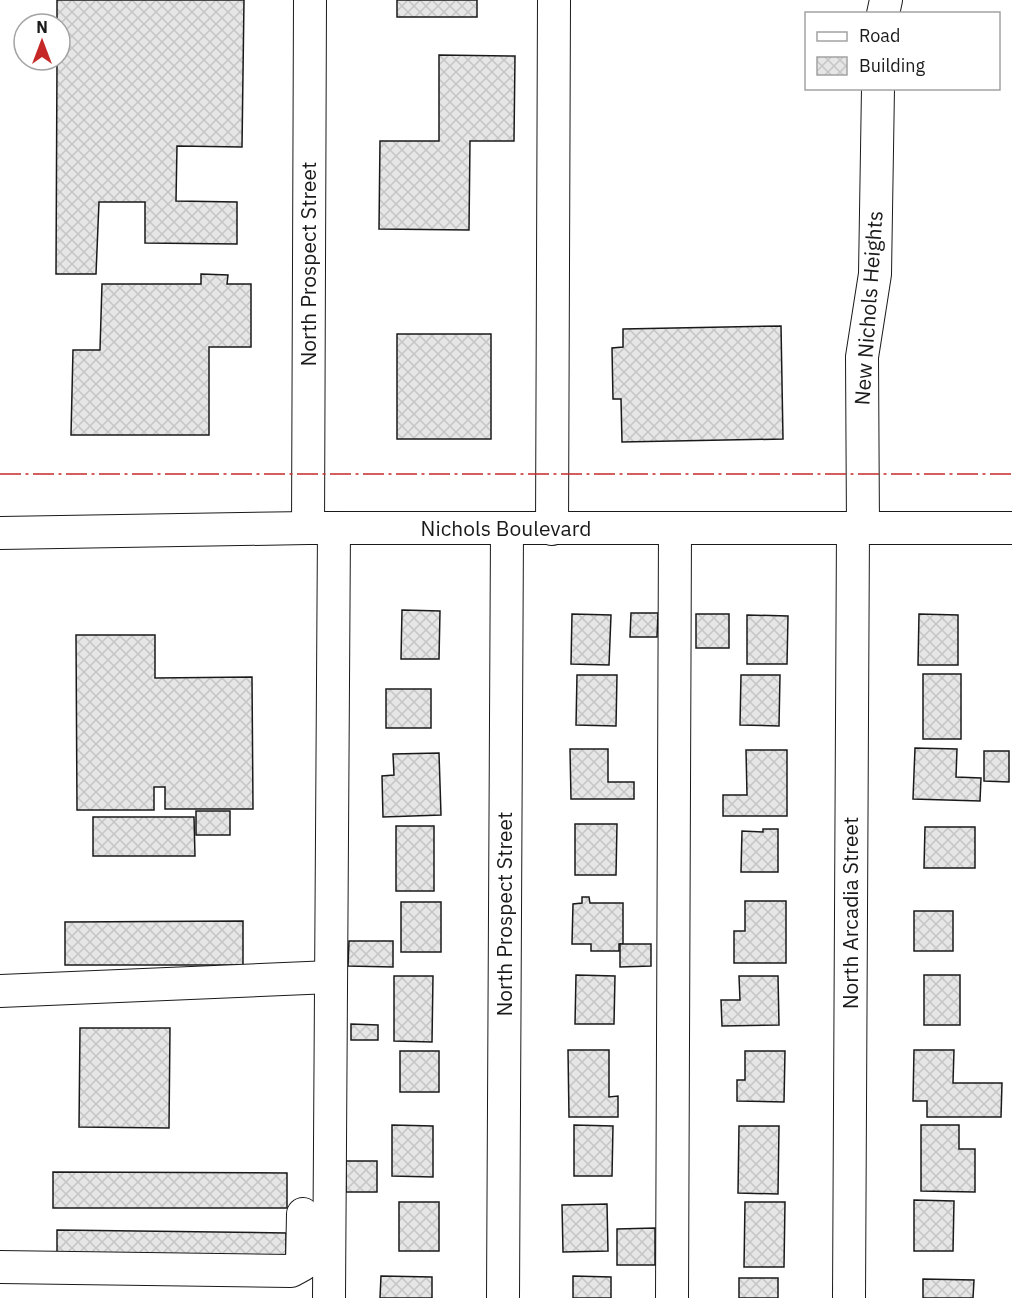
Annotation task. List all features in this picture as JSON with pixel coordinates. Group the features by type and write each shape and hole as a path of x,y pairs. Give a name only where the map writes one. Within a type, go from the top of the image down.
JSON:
{"street":[{"name":"North Prospect Street","path":"310,0 331,977 329,1298"},
{"path":"552,529 554,0"},
{"name":"New Nichols Heights","path":"858,527 862,357 875,274 878,90"},
{"name":"North Arcadia Street","path":"849,1298 858,527"},
{"name":"Nichols Boulevard","path":"0,533 321,528 507,530 1012,528"},
{"path":"672,1298 675,529"},
{"name":"North Prospect Street","path":"503,1298 507,530"},
{"path":"0,992 331,977"},
{"path":"0,1267 291,1271 302,1265 303,1214"}],"building":[{"path":"57,0 244,0 242,147 177,146 176,201 237,202 237,244 145,243 145,202 99,202 96,274 56,274 57,72 72,72 72,12 57,12"},
{"path":"397,0 477,0 477,17 397,17"},
{"path":"439,55 515,56 514,141 470,141 469,230 379,229 380,141 439,141"},
{"path":"201,274 228,275 227,284 251,284 251,347 209,347 209,435 71,435 73,350 100,350 102,284 201,284"},
{"path":"781,326 783,439 622,442 621,399 613,399 612,348 623,347 623,329"},
{"path":"397,334 491,334 491,439 397,439"},
{"path":"402,610 440,611 439,659 401,659"},
{"path":"631,613 658,613 657,637 630,637"},
{"path":"572,614 611,615 609,665 571,664"},
{"path":"696,614 729,614 729,648 696,648"},
{"path":"919,614 958,615 958,665 918,665"},
{"path":"747,615 788,616 787,664 747,664"},
{"path":"76,635 155,635 155,678 252,677 253,809 165,809 165,787 154,787 154,810 77,810"},
{"path":"923,674 961,674 961,739 923,739"},
{"path":"577,675 617,675 616,726 576,725"},
{"path":"741,675 780,675 779,726 740,725"},
{"path":"386,689 431,689 431,728 386,728"},
{"path":"915,748 957,749 956,777 981,778 980,801 913,799"},
{"path":"570,749 608,749 608,782 634,782 634,799 571,799"},
{"path":"746,750 787,750 787,816 723,816 723,795 747,795"},
{"path":"984,751 1009,751 1009,782 984,781"},
{"path":"439,753 441,815 383,817 382,776 394,775 393,754"},
{"path":"196,811 230,811 230,835 196,835"},
{"path":"93,817 194,817 195,856 93,856"},
{"path":"575,824 617,824 616,875 575,875"},
{"path":"396,826 434,826 434,891 396,891"},
{"path":"925,827 975,827 975,868 924,868"},
{"path":"763,829 778,829 778,872 741,872 742,831 763,832"},
{"path":"582,897 589,897 590,903 623,903 623,944 619,944 619,951 591,951 591,944 572,944 573,904 582,903"},
{"path":"745,901 786,901 786,963 734,963 734,931 745,931"},
{"path":"401,902 441,902 441,952 401,952"},
{"path":"914,911 953,911 953,951 914,951"},
{"path":"243,921 243,965 65,965 65,922"},
{"path":"349,941 393,941 393,967 348,966"},
{"path":"620,944 651,944 651,966 620,967"},
{"path":"576,975 615,976 614,1024 575,1024"},
{"path":"924,975 960,975 960,1025 924,1025"},
{"path":"394,976 433,976 432,1042 394,1041"},
{"path":"739,976 778,976 779,1025 722,1026 721,1000 740,1000"},
{"path":"351,1024 378,1025 378,1040 351,1040"},
{"path":"80,1028 170,1028 169,1128 79,1127"},
{"path":"568,1050 609,1050 609,1097 618,1096 618,1117 569,1117"},
{"path":"914,1050 954,1050 953,1083 1002,1083 1001,1117 927,1117 927,1101 913,1101"},
{"path":"400,1051 439,1051 439,1092 400,1092"},
{"path":"745,1051 785,1051 784,1102 737,1101 737,1080 745,1080"},
{"path":"392,1125 433,1126 433,1177 392,1176"},
{"path":"574,1125 613,1126 612,1176 574,1176"},
{"path":"921,1125 959,1125 959,1149 975,1149 975,1192 921,1191"},
{"path":"739,1126 779,1126 778,1194 738,1193"},
{"path":"346,1161 377,1161 377,1192 346,1192"},
{"path":"53,1172 287,1173 287,1208 53,1208"},
{"path":"914,1200 954,1201 953,1251 914,1251"},
{"path":"399,1202 439,1202 439,1251 399,1251"},
{"path":"745,1202 785,1202 784,1267 744,1267"},
{"path":"607,1204 608,1251 563,1252 562,1205"},
{"path":"655,1228 655,1265 617,1265 617,1229"},
{"path":"57,1230 286,1233 286,1266 57,1263"},
{"path":"381,1276 432,1277 432,1298 380,1298"},
{"path":"573,1276 611,1277 611,1298 573,1298"},
{"path":"739,1278 778,1278 778,1298 739,1298"},
{"path":"923,1279 974,1280 973,1298 923,1298"}],"power":[{"path":"0,474 1012,474"}]}
